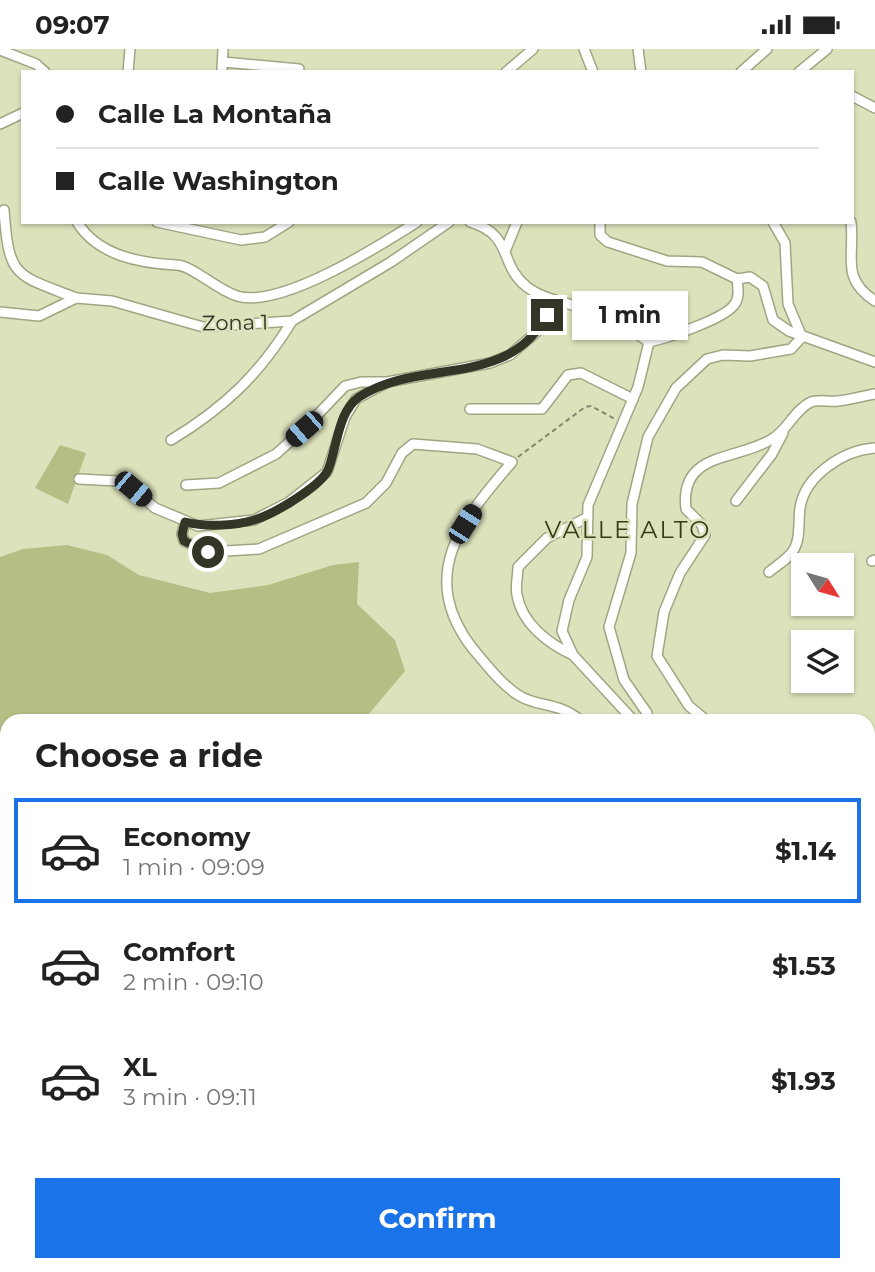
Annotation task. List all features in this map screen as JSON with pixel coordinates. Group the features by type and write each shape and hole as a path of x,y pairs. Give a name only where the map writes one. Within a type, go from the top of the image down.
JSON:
{"street":[{"path":"128,70 130,49"},
{"path":"223,49 223,66 299,69"},
{"path":"508,70 533,49"},
{"path":"584,49 592,70"},
{"path":"638,49 641,70"},
{"path":"743,70 767,49"},
{"path":"801,70 827,49"},
{"path":"0,50 36,64 42,70"},
{"path":"854,97 875,108"},
{"path":"0,124 21,114"},
{"path":"5,210 10,263 23,277 76,298"},
{"path":"78,224 84,233 99,245 131,259 157,266 179,264 214,287 240,297 293,290 383,244 414,224"},
{"path":"166,224 241,240 265,237 286,224"},
{"name":"Zona 1","path":"76,298 112,301 203,327 292,321 391,262 446,224"},
{"path":"477,224 487,227 506,249 512,272 529,288 554,300 609,318 649,342"},
{"path":"506,249 516,224"},
{"path":"600,224 600,235 608,242 667,261 702,262 737,279 750,277 763,286 773,320 802,337 875,362"},
{"path":"774,224 785,243 788,304 802,337"},
{"path":"850,224 850,268 856,287 875,300"},
{"path":"649,342 723,313 735,305 738,294 737,279"},
{"path":"0,312 39,316 76,298"},
{"path":"186,485 219,483 276,454 345,386 361,382 387,382 490,363 510,355 539,330 554,300"},
{"path":"171,440 210,417 252,376 275,348 292,321"},
{"path":"647,714 624,680 609,627 631,552 632,504 648,437 676,388 707,359 723,355 750,356 791,349 802,337"},
{"path":"628,714 573,655 562,631 569,600 587,557 588,505 633,398 649,342"},
{"path":"470,409 542,409 568,375 581,373 633,398"},
{"path":"79,479 117,481 133,489 155,508 198,526 254,520 313,486 327,472 345,417 356,399 387,382"},
{"path":"736,501 772,454 783,431 800,409 813,401 838,401 875,394"},
{"path":"698,714 689,706 657,656 664,612 676,583 705,535 702,525 685,509 684,497 699,466 738,454 783,431"},
{"path":"185,522 182,534 184,541 208,552 259,549 366,503 386,483 402,453 413,444 477,449 512,462 481,498 452,547 446,569 447,595 462,634 485,663 517,694 560,706 571,714"},
{"path":"768,572 792,553 797,543 800,505 812,478 855,449 875,448"},
{"path":"573,655 553,646 533,627 517,595 518,566 547,538 586,518"}],"path":[{"path":"512,462 584,407 592,406 622,423"}],"green space":[{"path":"60,445 86,453 68,504 35,488"},
{"path":"67,545 107,555 139,575 210,593 268,585 333,565 359,562 357,604 395,640 405,671 369,714 0,714 0,557 23,549"}],"district":[{"name":"VALLE ALTO","path":"628,530"}],"route":[{"path":"208,552 184,541 182,534 185,522 198,526 254,520 313,486 327,472 345,417 356,399 387,382 490,363 510,355 525,345 539,330 547,315"}]}
